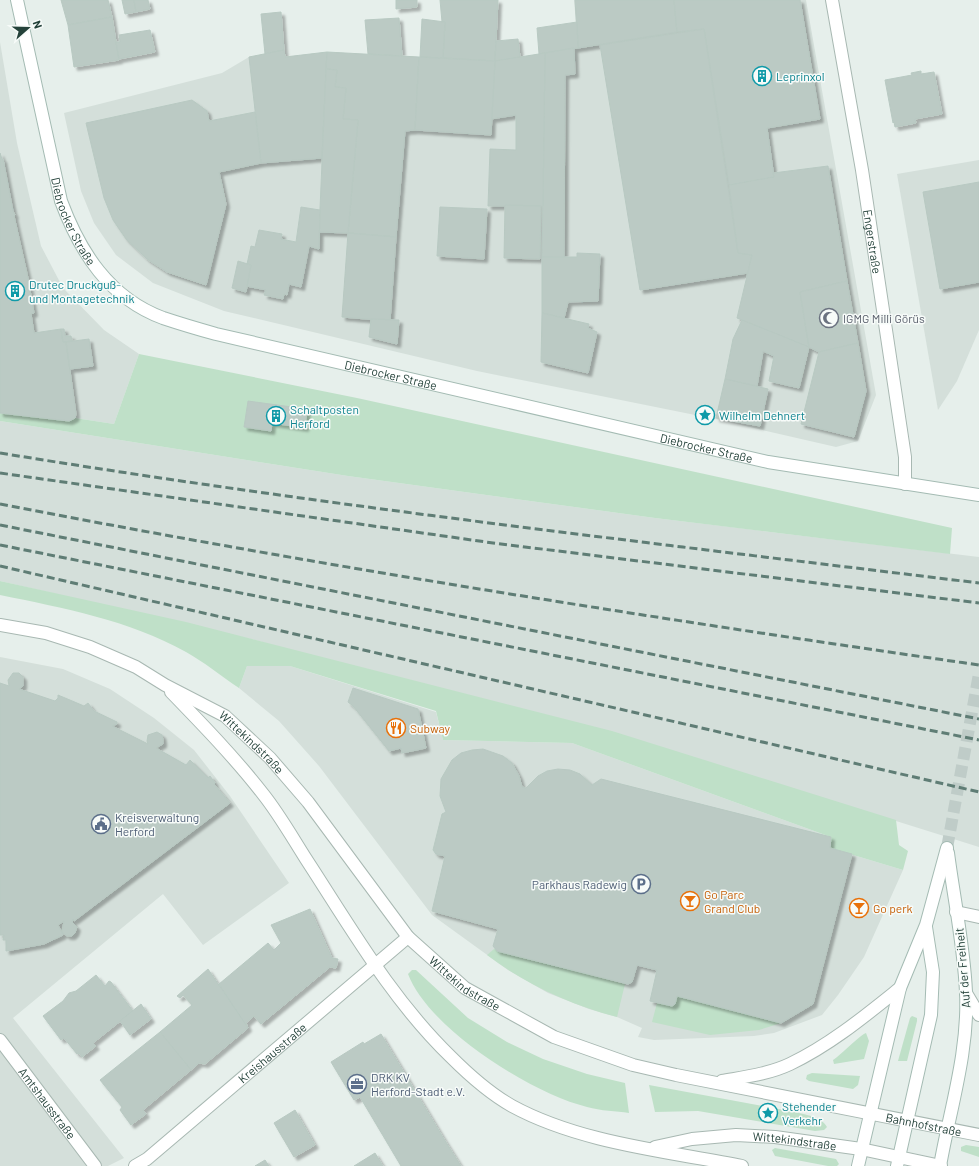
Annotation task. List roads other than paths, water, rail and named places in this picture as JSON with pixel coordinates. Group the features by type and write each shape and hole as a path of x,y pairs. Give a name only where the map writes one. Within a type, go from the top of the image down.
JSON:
{"street":[{"name":"Diebrocker Straße","path":"17,0 61,201 72,230 87,257 105,278 122,294 162,318 216,334 768,462 948,492 979,495"},
{"name":"Engerstraße","path":"832,0 863,177 905,457 905,484"},
{"name":"Wittekindstraße","path":"0,625 46,633 90,647 136,667 165,685 225,716 270,758 308,802 408,937 465,988 554,1037 633,1065 869,1113"},
{"name":"Wittekindstraße","path":"165,685 213,736 263,794 400,1001 431,1038 467,1073 489,1091 536,1118 567,1128 648,1149 737,1165"},
{"name":"Auf der Freiheit","path":"858,1166 869,1113 900,988 926,925 947,848 966,993 964,1042 940,1166"},
{"path":"956,912 979,917"},
{"name":"Auf der Freiheit","path":"897,1162 906,1121 920,1070 931,1015 933,972 926,925"},
{"name":"Kreishausstraße","path":"135,1166 147,1159 408,937"},
{"path":"717,1083 788,1065 835,1039 900,988"},
{"path":"966,993 979,1015"},
{"name":"Amtshausstraße","path":"0,1040 95,1166"},
{"name":"Bahnhofstraße","path":"869,1113 979,1135"},
{"name":"Wittekindstraße","path":"648,1149 692,1139 736,1135 775,1137 861,1149 897,1162 940,1166"}],"tunnel":[{"path":"947,848 979,674"}],"railway":[{"path":"0,453 366,507 979,583"},
{"path":"0,473 493,543 979,603"},
{"path":"0,504 366,570 611,610 979,665"},
{"path":"0,525 979,719"},
{"path":"0,545 979,740"},
{"path":"0,566 979,792"}],"place":[{"name":"Leprinxol","path":"762,76"},
{"name":"Drutec Druckguß- und Montagetechnik","path":"15,291"},
{"name":"IGMG Milli Görüs","path":"829,318"},
{"name":"Wilhelm Dehnert","path":"705,415"},
{"name":"Schaltposten Herford","path":"276,416"},
{"name":"Subway","path":"396,728"},
{"name":"Kreisverwaltung Herford","path":"101,824"},
{"name":"Parkhaus Radewig","path":"641,884"},
{"name":"Go Parc Grand Club","path":"690,901"},
{"name":"Go perk","path":"859,908"},
{"name":"DRK KV Herford-Stadt e.V.","path":"357,1084"},
{"name":"Stehender Verkehr","path":"768,1113"}]}
